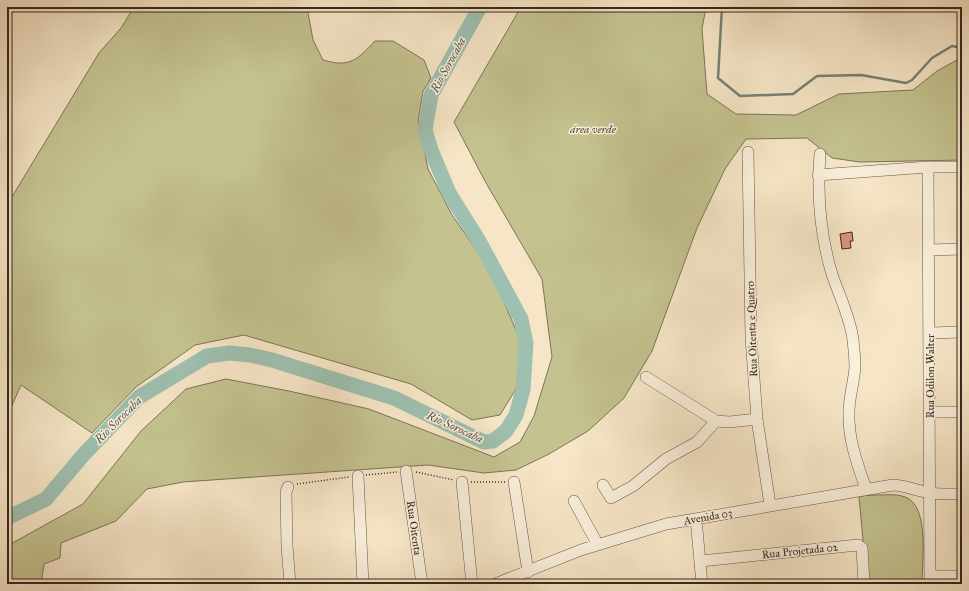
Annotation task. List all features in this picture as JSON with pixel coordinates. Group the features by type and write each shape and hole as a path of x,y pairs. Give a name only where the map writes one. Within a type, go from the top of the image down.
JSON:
{"street":[{"name":"Rua Oitenta e Quatro","path":"748,152 751,338 757,418 770,505"},
{"path":"820,154 818,175 818,205 820,223 832,274 847,313 853,339 855,368 848,411 850,436 853,453 866,488"},
{"path":"818,175 928,167 962,167"},
{"name":"Rua Odilon Walter","path":"928,167 930,580"},
{"path":"929,250 962,250"},
{"path":"930,333 962,332"},
{"path":"646,377 716,420 729,422 757,418"},
{"path":"930,412 962,412"},
{"path":"603,485 611,498 624,491 653,471 666,459 697,442 716,420"},
{"name":"Rua Oitenta","path":"406,471 422,584"},
{"path":"912,488 921,484 929,471"},
{"path":"358,476 363,584"},
{"path":"462,482 472,584"},
{"path":"514,482 528,572"},
{"name":"Avenida 03","path":"495,584 598,545 666,524 866,488 893,485 929,492 962,494"},
{"path":"288,487 286,492 287,546 290,584"},
{"path":"574,501 598,545"},
{"path":"696,519 702,584"},
{"name":"Rua Projetada 02","path":"701,561 858,545 862,548 864,584"},
{"path":"930,580 962,576"}],"green space":[{"path":"134,7 307,7 313,40 323,60 347,63 358,57 375,41 393,41 424,60 431,78 423,91 418,121 428,169 452,215 473,245 498,288 521,342 516,389 500,415 472,420 411,384 244,335 195,345 136,387 92,433 21,385 7,417 7,205 99,53 121,28"},
{"name":"área verde","path":"521,7 706,7 702,29 707,94 736,114 796,115 839,94 913,90 937,71 957,60 962,61 962,160 860,162 832,158 807,138 746,139 725,169 697,228 652,351 624,398 588,431 549,454 516,470 484,473 428,465 183,482 147,489 116,521 61,543 60,558 44,564 41,584 7,584 7,546 83,504 141,431 186,389 226,379 289,391 369,409 494,457 520,442 534,416 552,357 542,279 486,183 454,122"},
{"path":"876,495 905,497 915,505 922,526 922,584 867,584 859,496"}],"building":[{"path":"852,232 853,241 850,241 851,248 842,249 840,234"}],"waterway":[{"name":"Rio Sorocaba","path":"7,518 46,499 85,453 139,397 207,356 229,353 250,355 272,360 394,398 484,442 493,441 506,431 516,415 523,390 526,343 521,319 479,241 449,193 431,150 425,130 431,95 480,7"},
{"path":"722,7 718,78 740,96 793,94 817,76 861,75 906,83 912,80 932,58 952,46 962,48"}]}
